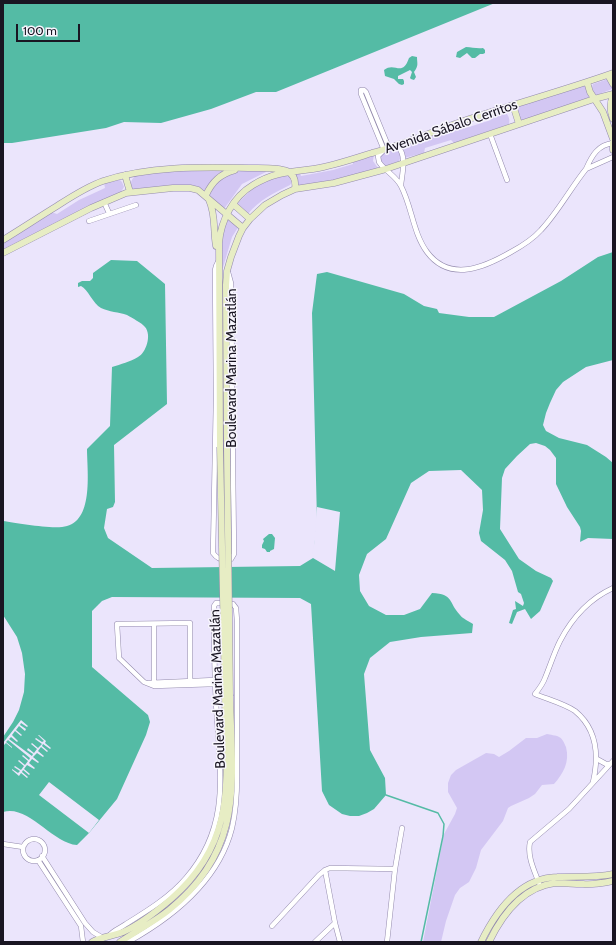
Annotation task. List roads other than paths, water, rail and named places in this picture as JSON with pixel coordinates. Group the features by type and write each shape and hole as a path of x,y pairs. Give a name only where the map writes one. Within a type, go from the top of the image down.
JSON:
{"main road":[{"name":"Avenida Sábalo Cerritos","path":"227,696 218,392 218,253 219,238 227,215 233,204 242,192 270,176 288,171 313,169 332,165 386,149 468,119 611,74"},
{"path":"611,74 613,84"},
{"path":"587,82 590,92 603,112 613,139"},
{"name":"Avenida Sábalo Cerritos","path":"227,696 227,448 229,390 226,285 234,246 243,228 265,205 295,189 334,183 386,169 594,99 613,95"},
{"path":"613,95 610,100 610,106 613,119"},
{"path":"513,105 519,124"},
{"path":"613,143 613,150"},
{"name":"Avenida Sábalo Cerritos","path":"3,240 85,190 102,182 126,175 168,169 248,168 288,171"},
{"path":"218,253 212,206 208,197 214,182 223,173 248,168"},
{"path":"288,171 295,180 295,189"},
{"path":"126,175 130,192"},
{"path":"3,253 104,202 130,192 158,189 190,188 198,190 243,228"},
{"path":"233,204 250,219"},
{"name":"Boulevard Marina Mazatlán","path":"120,942 169,910 190,890 207,869 222,842 231,803 227,696"},
{"name":"Boulevard Marina Mazatlán","path":"92,942 106,939 124,932 152,915 183,889 196,873 213,847 224,812 229,777"},
{"path":"481,942 495,919 512,896 522,888 556,877 594,878 613,874"},
{"path":"489,942 495,930 515,903 539,883 584,884 613,881"}],"street":[{"path":"361,90 366,92 386,149 361,94 361,90"},
{"path":"490,134 507,180"},
{"path":"401,185 380,164 378,159 379,154 386,149 398,147 402,153 403,163 401,185 418,236 427,252 437,262 448,267 466,270 477,269 496,260 532,238 548,222 586,169 590,159 598,149 604,145 613,143"},
{"path":"586,169 613,158"},
{"path":"104,202 109,213"},
{"path":"89,221 136,205"},
{"name":"Boulevard Marina Mazatlán","path":"218,392 213,553 219,559 229,560 234,554 229,390"},
{"path":"593,782 596,759 595,741 588,727 570,708 535,694 544,680 560,642 571,622 580,611 600,594 613,588"},
{"name":"Boulevard Marina Mazatlán","path":"128,942 172,914 196,891 219,861 232,829 237,794 229,777 215,682 214,606 216,603 233,604 236,608 238,621 229,777"},
{"path":"190,683 190,623 117,624 119,658 144,682 152,684 190,683 215,682"},
{"path":"152,684 154,624"},
{"path":"596,759 606,764 612,763"},
{"path":"539,883 529,856 528,850 530,842 569,809 612,763"},
{"path":"387,942 395,869 402,828"},
{"path":"30,839 37,839 43,843 45,850 42,856 38,860 26,858 23,853 25,843 30,839"},
{"path":"3,844 23,847"},
{"path":"42,856 83,925 83,942"},
{"path":"38,860 83,925 106,939"},
{"path":"272,926 325,870 330,868 395,869"},
{"path":"325,870 340,942"},
{"path":"314,942 335,923"}],"waterway":[{"path":"386,795 438,813 444,824 443,836 421,942"}]}
